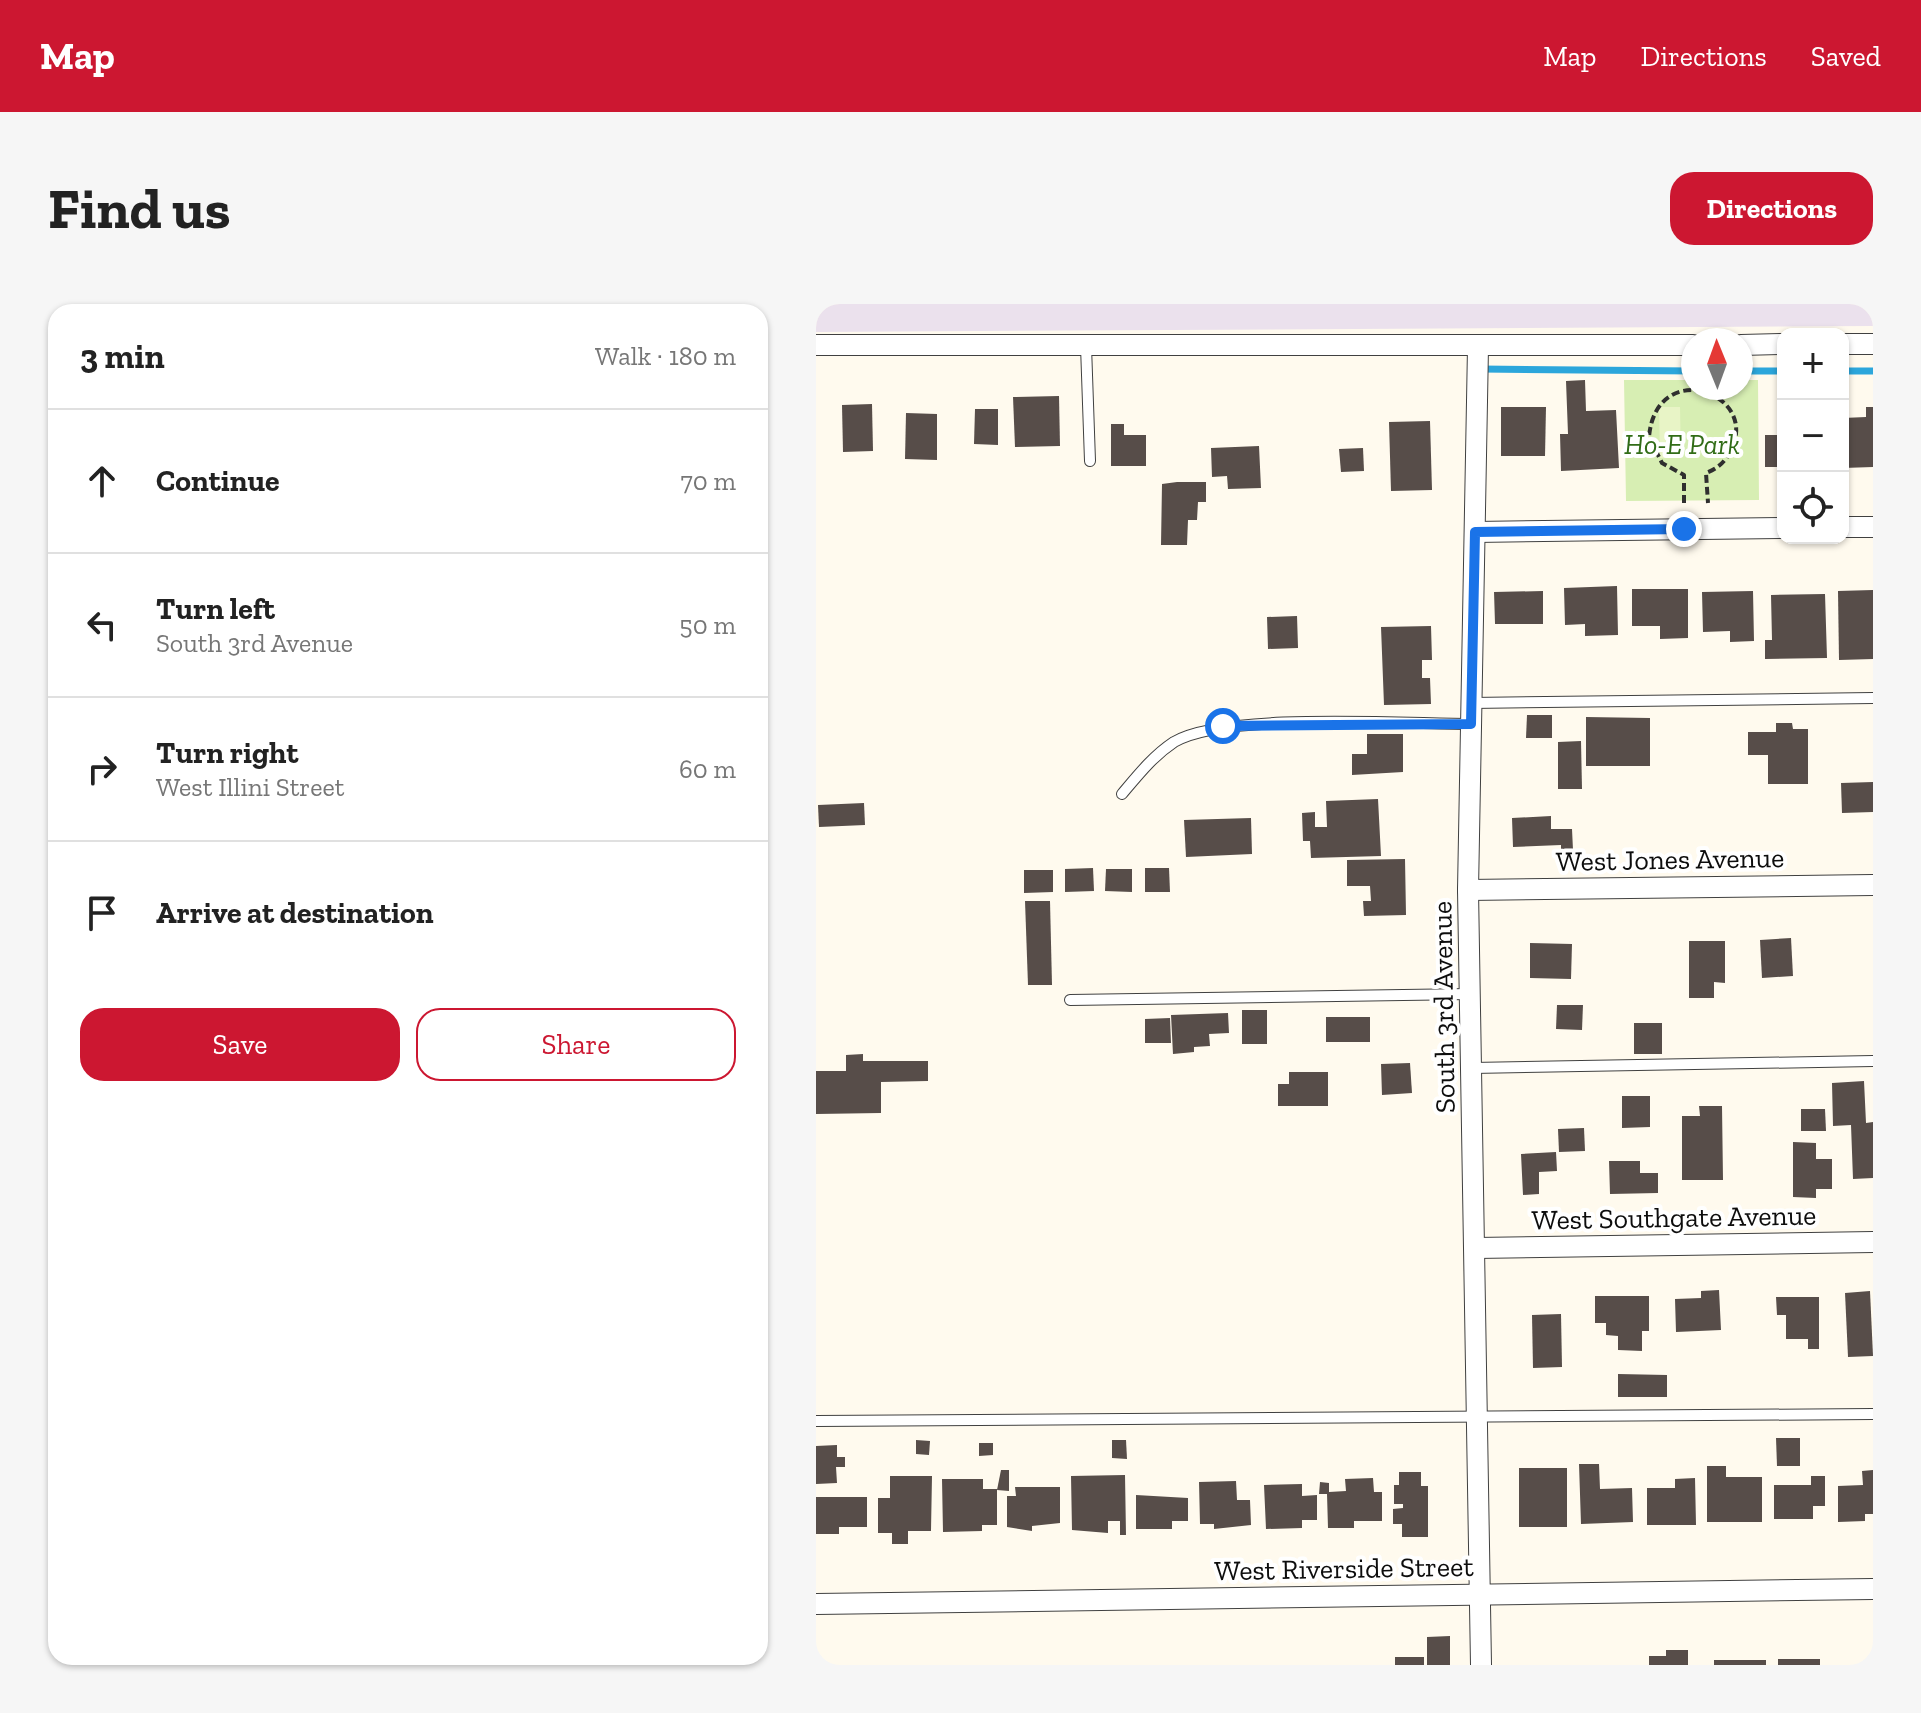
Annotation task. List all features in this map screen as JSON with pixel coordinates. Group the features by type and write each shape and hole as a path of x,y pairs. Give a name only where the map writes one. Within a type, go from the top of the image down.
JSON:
{"street":[{"path":"1753,345 1777,344"},
{"path":"1849,344 1873,344"},
{"path":"816,345 1681,345"},
{"name":"South 3rd Avenue","path":"1478,347 1468,890 1481,1665"},
{"path":"1849,527 1873,527"},
{"path":"1475,532 1777,528"},
{"name":"West Jones Avenue","path":"1468,890 1873,885"},
{"name":"West Southgate Avenue","path":"1476,1248 1873,1242"},
{"name":"West Riverside Street","path":"816,1604 1873,1589"}],"lane":[{"path":"1086,346 1090,461"},
{"path":"1471,703 1873,698"},
{"path":"1122,794 1152,759 1176,741 1223,726 1471,724"},
{"path":"1070,1000 1470,994"},
{"path":"1472,1068 1873,1061"},
{"path":"816,1421 1873,1414"}],"path":[{"path":"1681,393 1668,397 1650,421 1653,451 1670,470 1684,475 1684,503"},
{"path":"1708,503 1706,473 1727,459 1735,442 1736,427 1722,400"}],"shaded area":[{"path":"816,304 1873,304 1873,326 816,332"}],"green space":[{"name":"Ho-E Park","path":"1624,380 1681,380 1681,400 1753,400 1753,380 1758,380 1759,500 1626,501"},
{"path":"1659,407 1680,407 1681,458 1660,458"}],"building":[{"path":"1585,380 1586,411 1616,410 1619,468 1561,471 1560,434 1568,434 1566,381"},
{"path":"1059,396 1060,446 1015,447 1013,397"},
{"path":"872,404 873,451 843,452 842,405"},
{"path":"1501,407 1546,407 1545,456 1501,456"},
{"path":"1866,407 1873,407 1873,467 1849,468 1849,418 1866,417"},
{"path":"975,409 998,409 998,445 974,444"},
{"path":"906,413 937,414 937,460 905,459"},
{"path":"1430,421 1432,490 1391,491 1389,422"},
{"path":"1111,424 1124,424 1124,435 1146,435 1146,466 1111,466"},
{"path":"1765,435 1777,435 1777,467 1765,467"},
{"path":"1259,446 1261,488 1228,489 1227,476 1212,477 1211,448"},
{"path":"1363,448 1364,471 1341,472 1339,449"},
{"path":"1206,482 1206,502 1198,502 1197,520 1188,520 1187,545 1161,545 1162,484"},
{"path":"1617,586 1618,635 1585,636 1585,624 1565,625 1564,588"},
{"path":"1632,589 1688,589 1688,638 1660,639 1660,626 1632,626"},
{"path":"1873,590 1873,659 1839,660 1838,591"},
{"path":"1543,591 1543,624 1495,624 1494,592"},
{"path":"1753,591 1754,641 1730,642 1730,631 1703,632 1702,592"},
{"path":"1825,594 1827,658 1765,659 1765,640 1772,640 1771,595"},
{"path":"1297,616 1298,648 1268,649 1267,617"},
{"path":"1431,626 1432,660 1422,660 1422,678 1430,678 1431,704 1384,705 1381,627"},
{"path":"1527,715 1552,715 1552,738 1526,738"},
{"path":"1586,717 1650,718 1650,766 1586,766"},
{"path":"1776,723 1792,723 1793,729 1808,729 1808,784 1768,784 1768,755 1748,755 1748,732 1776,732"},
{"path":"1367,734 1403,734 1403,772 1352,775 1352,754 1367,754"},
{"path":"1581,741 1582,789 1558,789 1558,742"},
{"path":"1873,782 1873,812 1842,813 1841,783"},
{"path":"1378,799 1381,856 1311,858 1310,841 1303,841 1302,813 1315,812 1315,827 1327,827 1326,801"},
{"path":"864,803 865,825 819,827 818,805"},
{"path":"1551,816 1551,829 1572,829 1573,850 1561,851 1561,845 1513,847 1512,818"},
{"path":"1251,818 1252,854 1186,857 1184,820"},
{"path":"1405,859 1406,915 1364,916 1363,901 1371,901 1370,886 1347,886 1347,860"},
{"path":"1093,868 1094,891 1065,892 1065,869"},
{"path":"1145,868 1169,868 1170,892 1145,892"},
{"path":"1106,869 1132,869 1132,892 1105,891"},
{"path":"1024,870 1053,870 1053,892 1024,893"},
{"path":"1025,901 1050,901 1052,985 1028,985"},
{"path":"1791,938 1793,976 1762,978 1760,940"},
{"path":"1689,941 1725,941 1725,983 1714,982 1714,998 1689,998"},
{"path":"1530,943 1572,944 1571,979 1530,978"},
{"path":"1557,1005 1583,1005 1582,1030 1556,1029"},
{"path":"1242,1010 1267,1010 1267,1044 1242,1044"},
{"path":"1228,1013 1229,1033 1209,1034 1210,1046 1194,1047 1194,1052 1173,1054 1171,1015"},
{"path":"1326,1017 1370,1017 1370,1042 1326,1042"},
{"path":"1170,1018 1171,1043 1145,1043 1145,1019"},
{"path":"1634,1023 1662,1023 1662,1054 1634,1054"},
{"path":"863,1054 863,1061 928,1061 928,1081 881,1082 881,1113 816,1114 816,1071 846,1071 846,1055"},
{"path":"1410,1063 1412,1093 1382,1095 1381,1064"},
{"path":"1289,1072 1328,1072 1328,1106 1278,1106 1278,1084 1289,1084"},
{"path":"1864,1081 1866,1123 1873,1122 1873,1178 1853,1179 1851,1125 1833,1126 1832,1083"},
{"path":"1622,1096 1650,1096 1650,1127 1622,1128"},
{"path":"1699,1106 1722,1106 1723,1180 1682,1180 1682,1116 1700,1116"},
{"path":"1801,1109 1825,1109 1826,1131 1801,1131"},
{"path":"1584,1128 1585,1151 1559,1152 1558,1129"},
{"path":"1793,1142 1816,1143 1816,1159 1832,1159 1832,1189 1816,1189 1816,1198 1793,1197"},
{"path":"1556,1152 1557,1171 1539,1172 1539,1194 1523,1195 1521,1154"},
{"path":"1609,1161 1640,1161 1640,1173 1658,1173 1658,1193 1610,1194"},
{"path":"1719,1290 1721,1330 1676,1332 1675,1299 1701,1298 1701,1291"},
{"path":"1870,1291 1873,1356 1848,1357 1845,1293"},
{"path":"1595,1296 1649,1296 1649,1331 1642,1331 1642,1351 1618,1350 1618,1336 1606,1335 1606,1323 1595,1323"},
{"path":"1776,1297 1819,1297 1819,1349 1808,1349 1808,1339 1786,1339 1786,1315 1777,1315"},
{"path":"1561,1314 1562,1367 1533,1368 1532,1315"},
{"path":"1618,1374 1667,1375 1667,1397 1618,1397"},
{"path":"1776,1438 1800,1438 1800,1466 1777,1466"},
{"path":"916,1440 930,1441 929,1455 916,1454"},
{"path":"1112,1440 1126,1440 1127,1459 1112,1458"},
{"path":"979,1443 993,1443 993,1455 979,1456"},
{"path":"837,1445 837,1457 845,1457 845,1467 836,1467 837,1483 816,1484 816,1446"},
{"path":"1579,1464 1599,1464 1600,1489 1632,1488 1633,1522 1581,1524"},
{"path":"1707,1466 1726,1466 1726,1477 1762,1477 1762,1522 1707,1522"},
{"path":"1519,1468 1567,1468 1567,1527 1519,1527"},
{"path":"1001,1470 1009,1470 1009,1491 997,1490"},
{"path":"1873,1470 1873,1514 1865,1514 1865,1521 1838,1522 1838,1486 1863,1485 1862,1471"},
{"path":"1399,1472 1421,1472 1421,1486 1428,1486 1428,1537 1402,1537 1402,1524 1393,1524 1393,1509 1403,1508 1403,1504 1394,1504 1394,1485 1399,1485"},
{"path":"1125,1475 1126,1535 1120,1535 1120,1521 1108,1521 1108,1533 1072,1530 1071,1476"},
{"path":"890,1476 932,1476 931,1531 908,1531 908,1544 892,1544 892,1533 878,1533 878,1498 890,1498"},
{"path":"1811,1476 1825,1476 1825,1506 1813,1506 1813,1519 1774,1519 1774,1485 1811,1485"},
{"path":"1373,1478 1374,1492 1382,1492 1382,1521 1354,1521 1354,1528 1328,1528 1327,1494 1319,1494 1320,1482 1329,1483 1329,1492 1346,1491 1345,1479"},
{"path":"1695,1478 1696,1525 1647,1525 1647,1488 1675,1488 1675,1479"},
{"path":"942,1479 983,1479 983,1489 997,1489 997,1525 982,1525 982,1531 943,1532"},
{"path":"1236,1481 1237,1500 1250,1500 1251,1525 1214,1529 1214,1524 1200,1524 1199,1482"},
{"path":"1302,1484 1302,1496 1317,1495 1317,1520 1302,1520 1302,1528 1266,1529 1264,1485"},
{"path":"1015,1487 1060,1487 1060,1523 1032,1526 1032,1531 1007,1527 1007,1496 1016,1496"},
{"path":"1136,1495 1188,1498 1188,1521 1172,1521 1172,1529 1136,1529"},
{"path":"816,1497 867,1497 867,1527 839,1527 839,1534 816,1534"},
{"path":"1450,1636 1450,1665 1427,1665 1427,1637"},
{"path":"1666,1650 1688,1650 1688,1665 1649,1665 1649,1656 1666,1656"},
{"path":"1395,1657 1424,1657 1424,1665 1395,1665"},
{"path":"1778,1659 1820,1659 1820,1665 1778,1665"},
{"path":"1714,1660 1766,1660 1766,1665 1714,1665"}],"waterway":[{"path":"1481,369 1681,371"},
{"path":"1753,371 1777,371"},
{"path":"1849,371 1873,371"}],"route":[{"path":"1223,726 1471,724 1475,532 1684,529"}]}
